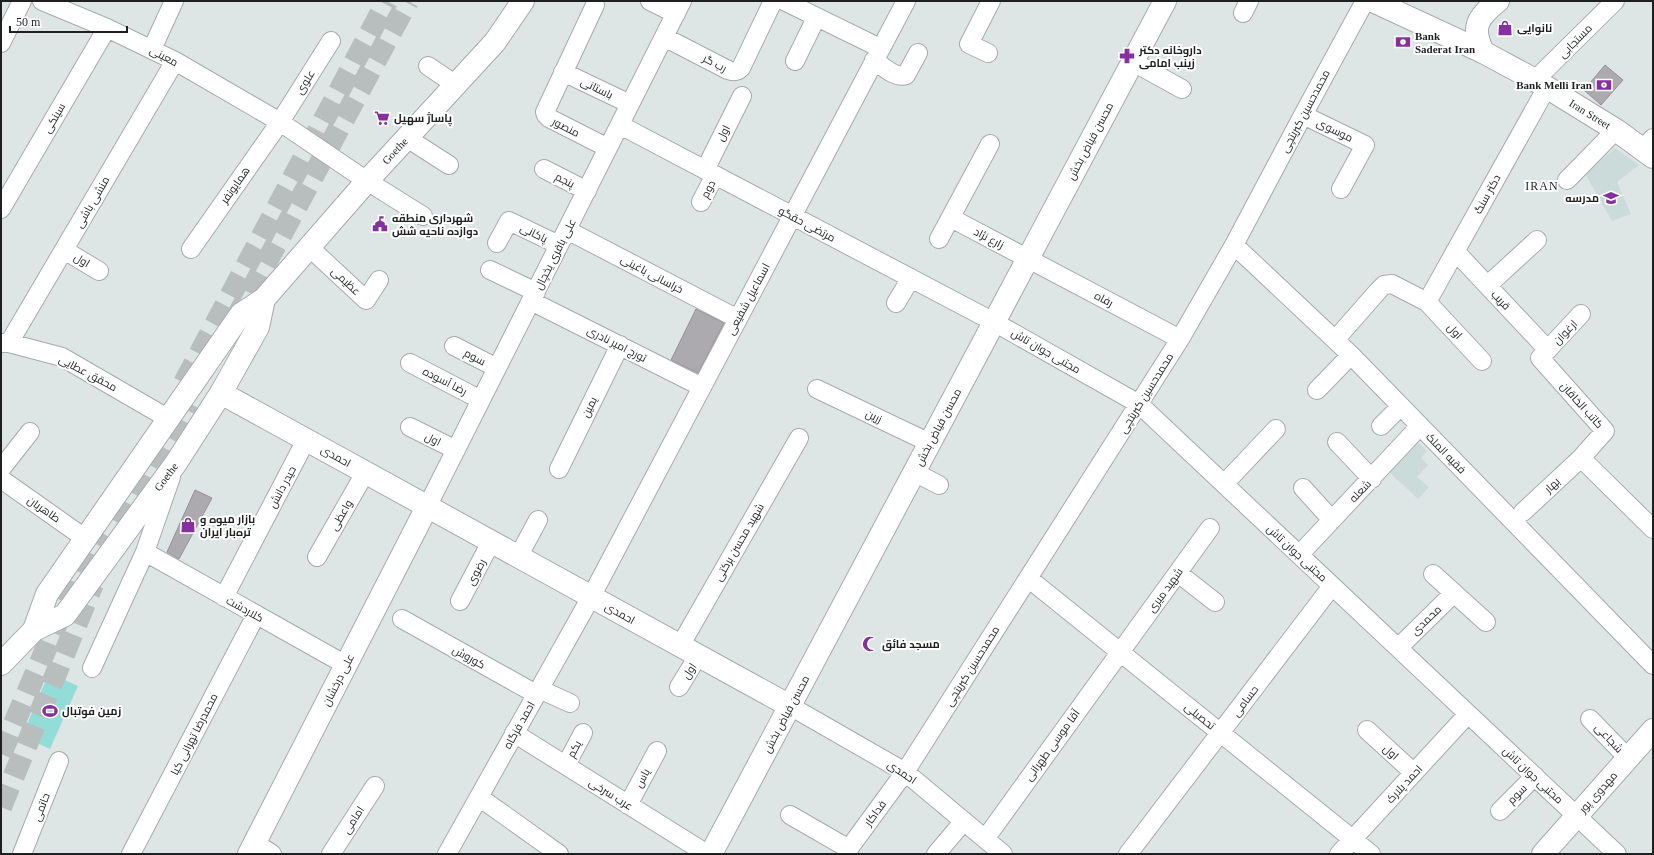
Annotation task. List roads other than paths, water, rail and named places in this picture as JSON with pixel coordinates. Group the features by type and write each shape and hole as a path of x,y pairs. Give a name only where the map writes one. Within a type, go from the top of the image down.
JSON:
{"street":[{"path":"1,44 22,1"},
{"name":"معینی","path":"42,1 107,28 175,61 280,122 367,181 423,216"},
{"path":"152,49 174,1"},
{"name":"Goethe","path":"34,630 47,594 241,314 264,299 308,246 495,42 523,1"},
{"path":"650,1 679,7"},
{"name":"رب گر","path":"664,37 728,70 733,72 738,71 741,68 773,1"},
{"path":"784,1 877,54 896,75 902,77 906,75 918,53"},
{"name":"اسماعیل شفیعی","path":"591,597 906,1"},
{"path":"988,53 969,44 991,1"},
{"name":"محسن فیاض بخش","path":"711,854 1166,1"},
{"name":"محمدحسین کبریتچی","path":"905,772 1180,339 1234,245 1365,1"},
{"name":"Iran Street","path":"1374,1 1483,52 1541,84 1616,130 1650,148"},
{"path":"1483,52 1476,34 1478,22 1498,1"},
{"name":"مستجابی","path":"1541,84 1615,1"},
{"path":"563,72 595,5"},
{"name":"علی باقری یخچال","path":"427,507 679,7"},
{"path":"795,61 816,18"},
{"name":"سینکی","path":"1,209 107,28"},
{"name":"علوی","path":"280,122 331,41"},
{"name":"منشی باشی","path":"5,343 64,250 175,61"},
{"path":"1133,62 1182,89"},
{"path":"428,66 456,85"},
{"name":"باستانی","path":"563,72 630,104"},
{"name":"منصور","path":"563,72 545,112 546,116 608,148"},
{"name":"دکتر سنگ","path":"1427,302 1541,84"},
{"name":"اول","path":"710,173 742,96"},
{"name":"موسوی","path":"1303,115 1364,145 1341,189"},
{"name":"همایونفر","path":"191,249 280,122"},
{"name":"مرتضی حقگو","path":"620,125 994,322"},
{"path":"1567,180 1616,130"},
{"path":"407,138 449,165"},
{"path":"939,239 990,144"},
{"name":"پنجم","path":"544,169 587,191"},
{"name":"دوم","path":"701,202 710,173"},
{"name":"زارع نژاد","path":"951,218 1028,258"},
{"name":"پاکانی","path":"498,243 509,221 563,237"},
{"name":"خراسانی باغینی","path":"563,237 738,319"},
{"path":"1488,286 1537,240"},
{"name":"فقیه الملک","path":"1234,245 1351,355 1653,665"},
{"name":"عظیمی","path":"308,246 366,300 379,280"},
{"name":"اول","path":"64,250 100,271"},
{"name":"قریب","path":"1455,251 1548,350"},
{"name":"رفاه","path":"1028,258 1180,339"},
{"name":"تورج امیر نادری","path":"490,270 620,345 702,387"},
{"path":"896,303 911,278"},
{"name":"اول","path":"1335,340 1384,285 1392,284 1427,302 1482,361"},
{"name":"Goethe","path":"2,662 34,630 65,615 176,463 226,384 258,327 264,299"},
{"name":"ارغوان","path":"1548,350 1582,314"},
{"name":"مجتبی جوان تاش","path":"994,322 1139,404 1617,854"},
{"name":"محقق عطایی","path":"5,343 62,357 169,419"},
{"name":"یمین","path":"559,469 620,345"},
{"name":"سوم","path":"454,346 497,368"},
{"name":"کاتب الخاقان","path":"1548,350 1540,358 1605,431 1581,458"},
{"path":"1317,390 1351,355"},
{"name":"احمدی","path":"209,361 222,364 226,384 306,440 790,706 905,772 1003,854"},
{"name":"رضا آسوده","path":"410,363 481,400"},
{"name":"زرین","path":"817,389 930,443"},
{"path":"1381,426 1401,406"},
{"name":"شعله","path":"1299,555 1372,479 1420,426"},
{"name":"اول","path":"410,427 456,450"},
{"path":"1224,484 1276,429"},
{"path":"1,469 30,432"},
{"name":"شهید محسن برکتی","path":"689,651 799,438"},
{"name":"حیدر دانش","path":"224,597 306,440"},
{"path":"1337,442 1372,479"},
{"path":"1581,458 1653,529"},
{"name":"بهار","path":"1523,512 1581,458"},
{"path":"92,668 145,552 176,463"},
{"path":"914,472 940,485"},
{"name":"واعظی","path":"317,557 365,473"},
{"name":"طاهریان","path":"1,480 86,539"},
{"path":"1302,488 1332,520"},
{"name":"علی درخشان","path":"258,850 346,665 427,507"},
{"path":"518,557 538,520"},
{"name":"شهید میری","path":"1120,652 1210,528"},
{"name":"رضوی","path":"460,601 491,542"},
{"name":"کلاردشت","path":"145,552 346,665"},
{"path":"1178,573 1215,602"},
{"path":"1433,574 1486,622"},
{"name":"تحصیلی","path":"1028,578 1371,854"},
{"name":"حسامی","path":"1128,854 1332,586"},
{"name":"محمدی","path":"1398,648 1454,593"},
{"name":"احمد فزگاه","path":"447,854 591,597"},
{"name":"محمدرضا تهرانی کیا","path":"131,854 256,615"},
{"name":"کوروش","path":"402,619 538,692"},
{"name":"اول","path":"679,687 689,651"},
{"name":"آقا موسی طهرانی","path":"985,839 1120,652"},
{"path":"538,692 570,703"},
{"name":"احمد پلارک","path":"1339,854 1468,714"},
{"name":"شجاعی","path":"1590,719 1628,758"},
{"name":"اول","path":"1367,730 1414,773"},
{"name":"مهدوی پور","path":"1543,854 1653,730"},
{"name":"عرب سرخی","path":"514,733 707,854"},
{"name":"یکم","path":"566,766 583,733"},
{"name":"یاس","path":"628,804 656,751"},
{"name":"حاتمی","path":"22,854 59,761"},
{"name":"فداکار","path":"847,851 905,772"},
{"name":"سوم","path":"1500,811 1534,776"},
{"name":"امامی","path":"331,854 375,786"},
{"path":"479,797 559,854"},
{"path":"790,815 847,851"},
{"path":"936,854 964,821"}],"tunnel":[{"path":"184,383 387,1"},
{"path":"234,322 408,1"},
{"path":"122,525 189,403"},
{"path":"1,754 90,546 99,531"},
{"path":"1,807 93,584"}],"place":[{"name":"نانوایی","path":"1505,28"},
{"name":"Bank Saderat Iran","path":"1403,42"},
{"name":"داروخانه دکتر زینب امامی","path":"1127,56"},
{"name":"Bank Melli Iran","path":"1604,85"},
{"name":"پاساژ سهیل","path":"382,118"},
{"name":"مدرسه","path":"1611,198"},
{"name":"شهرداری منطقه دوازده ناحیه شش","path":"380,224"},
{"name":"بازار میوه و تره‌بار ایران","path":"188,525"},
{"name":"مسجد فائق","path":"870,644"},
{"name":"زمین فوتبال","path":"50,711"}],"district":[{"name":"IRAN","path":"1542,186"}]}
